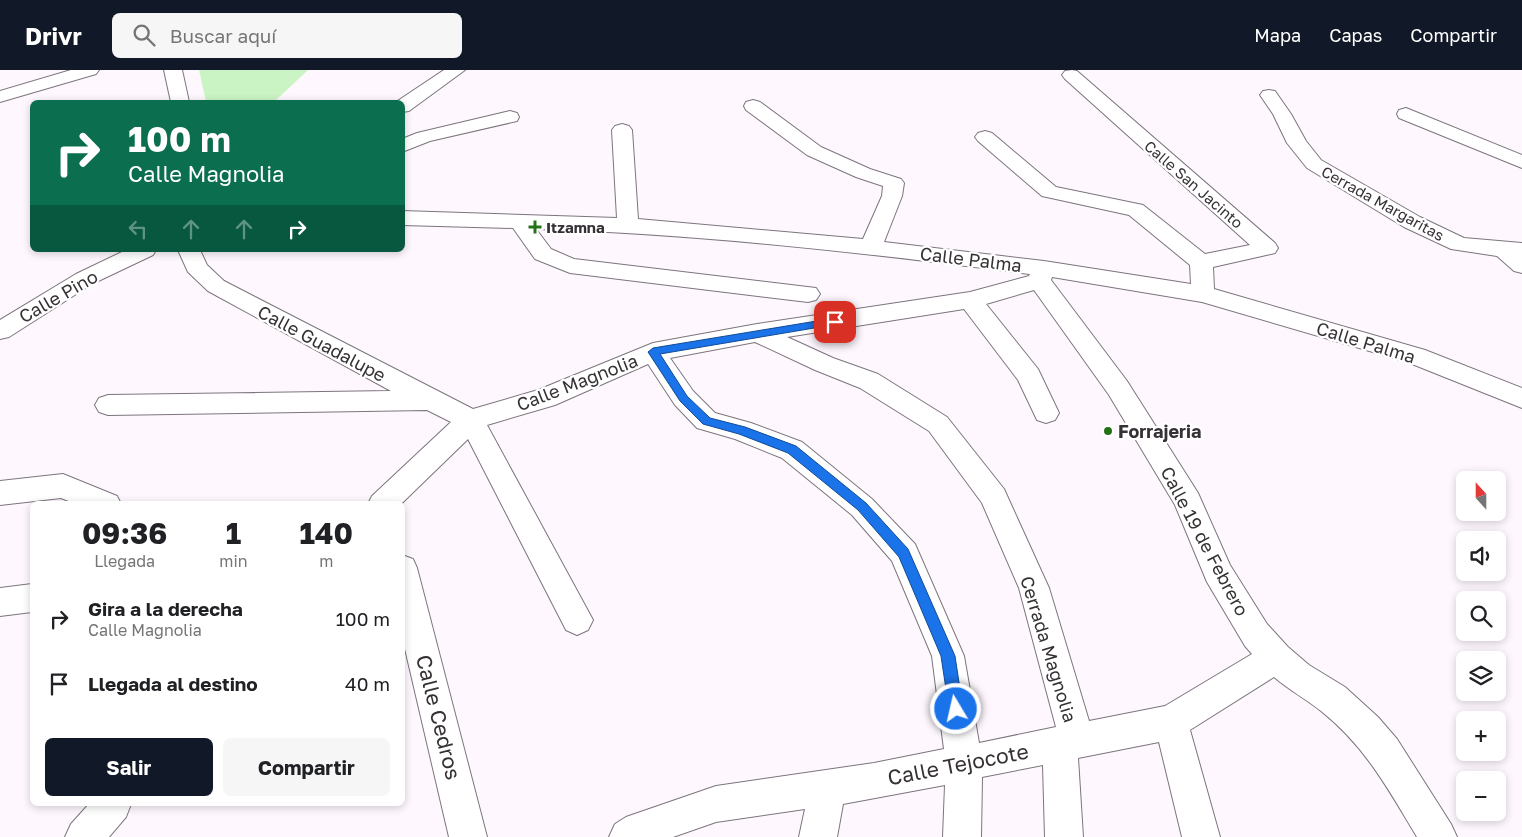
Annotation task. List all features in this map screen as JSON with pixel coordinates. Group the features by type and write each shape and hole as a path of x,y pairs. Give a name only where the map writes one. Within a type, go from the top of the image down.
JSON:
{"street":[{"path":"3,101 90,70"},
{"path":"173,70 180,100"},
{"path":"405,105 456,70"},
{"name":"Calle San Jacinto","path":"1071,75 1267,248 1201,262"},
{"name":"Cerrada Margaritas","path":"1269,95 1282,114 1297,143 1314,164 1412,222 1459,244 1513,250"},
{"path":"753,106 814,151 863,173 894,183 892,196 871,246"},
{"path":"1406,114 1522,162"},
{"path":"405,145 424,137 510,117"},
{"path":"622,130 628,225"},
{"path":"985,137 1049,192 1136,210 1201,262 1203,294"},
{"name":"Calle Palma","path":"405,218 628,225 871,246 1042,274 1203,294 1416,356 1522,398"},
{"path":"519,221 543,254 570,266 808,294"},
{"path":"1513,250 1522,266"},
{"name":"Calle Pino","path":"0,331 84,280 141,252"},
{"name":"Calle Guadalupe","path":"189,252 191,261 199,273 216,286 471,420"},
{"name":"Calle Magnolia","path":"386,501 471,420 546,398 653,352 970,300 1042,274"},
{"name":"Calle 19 de Febrero","path":"1042,274 1123,396 1188,501 1218,573 1256,635 1276,658 1297,676 1332,699 1366,729 1385,752 1438,837"},
{"path":"970,300 1029,376 1046,413"},
{"name":"Cerrada Magnolia","path":"757,334 824,364 869,381 938,424 994,497 1034,588 1069,743 1064,837"},
{"path":"653,352 684,398 706,421 741,430 792,450 862,506 904,553 948,656 964,762 962,837"},
{"path":"108,405 430,400"},
{"path":"471,420 577,620"},
{"path":"0,493 63,486 100,501"},
{"name":"Calle Cedros","path":"405,580 468,837"},
{"path":"0,602 30,598"},
{"name":"Calle Tejocote","path":"628,837 639,830 716,804 874,781 1171,722 1276,658"},
{"path":"1171,722 1201,837"},
{"path":"818,837 828,788"},
{"path":"84,837 111,806"}],"green space":[{"path":"199,70 308,70 276,100 206,100"}],"place":[{"name":"Itzamna","path":"535,227"},
{"name":"Forrajeria","path":"1108,431"}],"route":[{"path":"835,322 653,352 684,398 706,421 741,430 792,450 862,506 904,553 948,656 956,709"}]}
